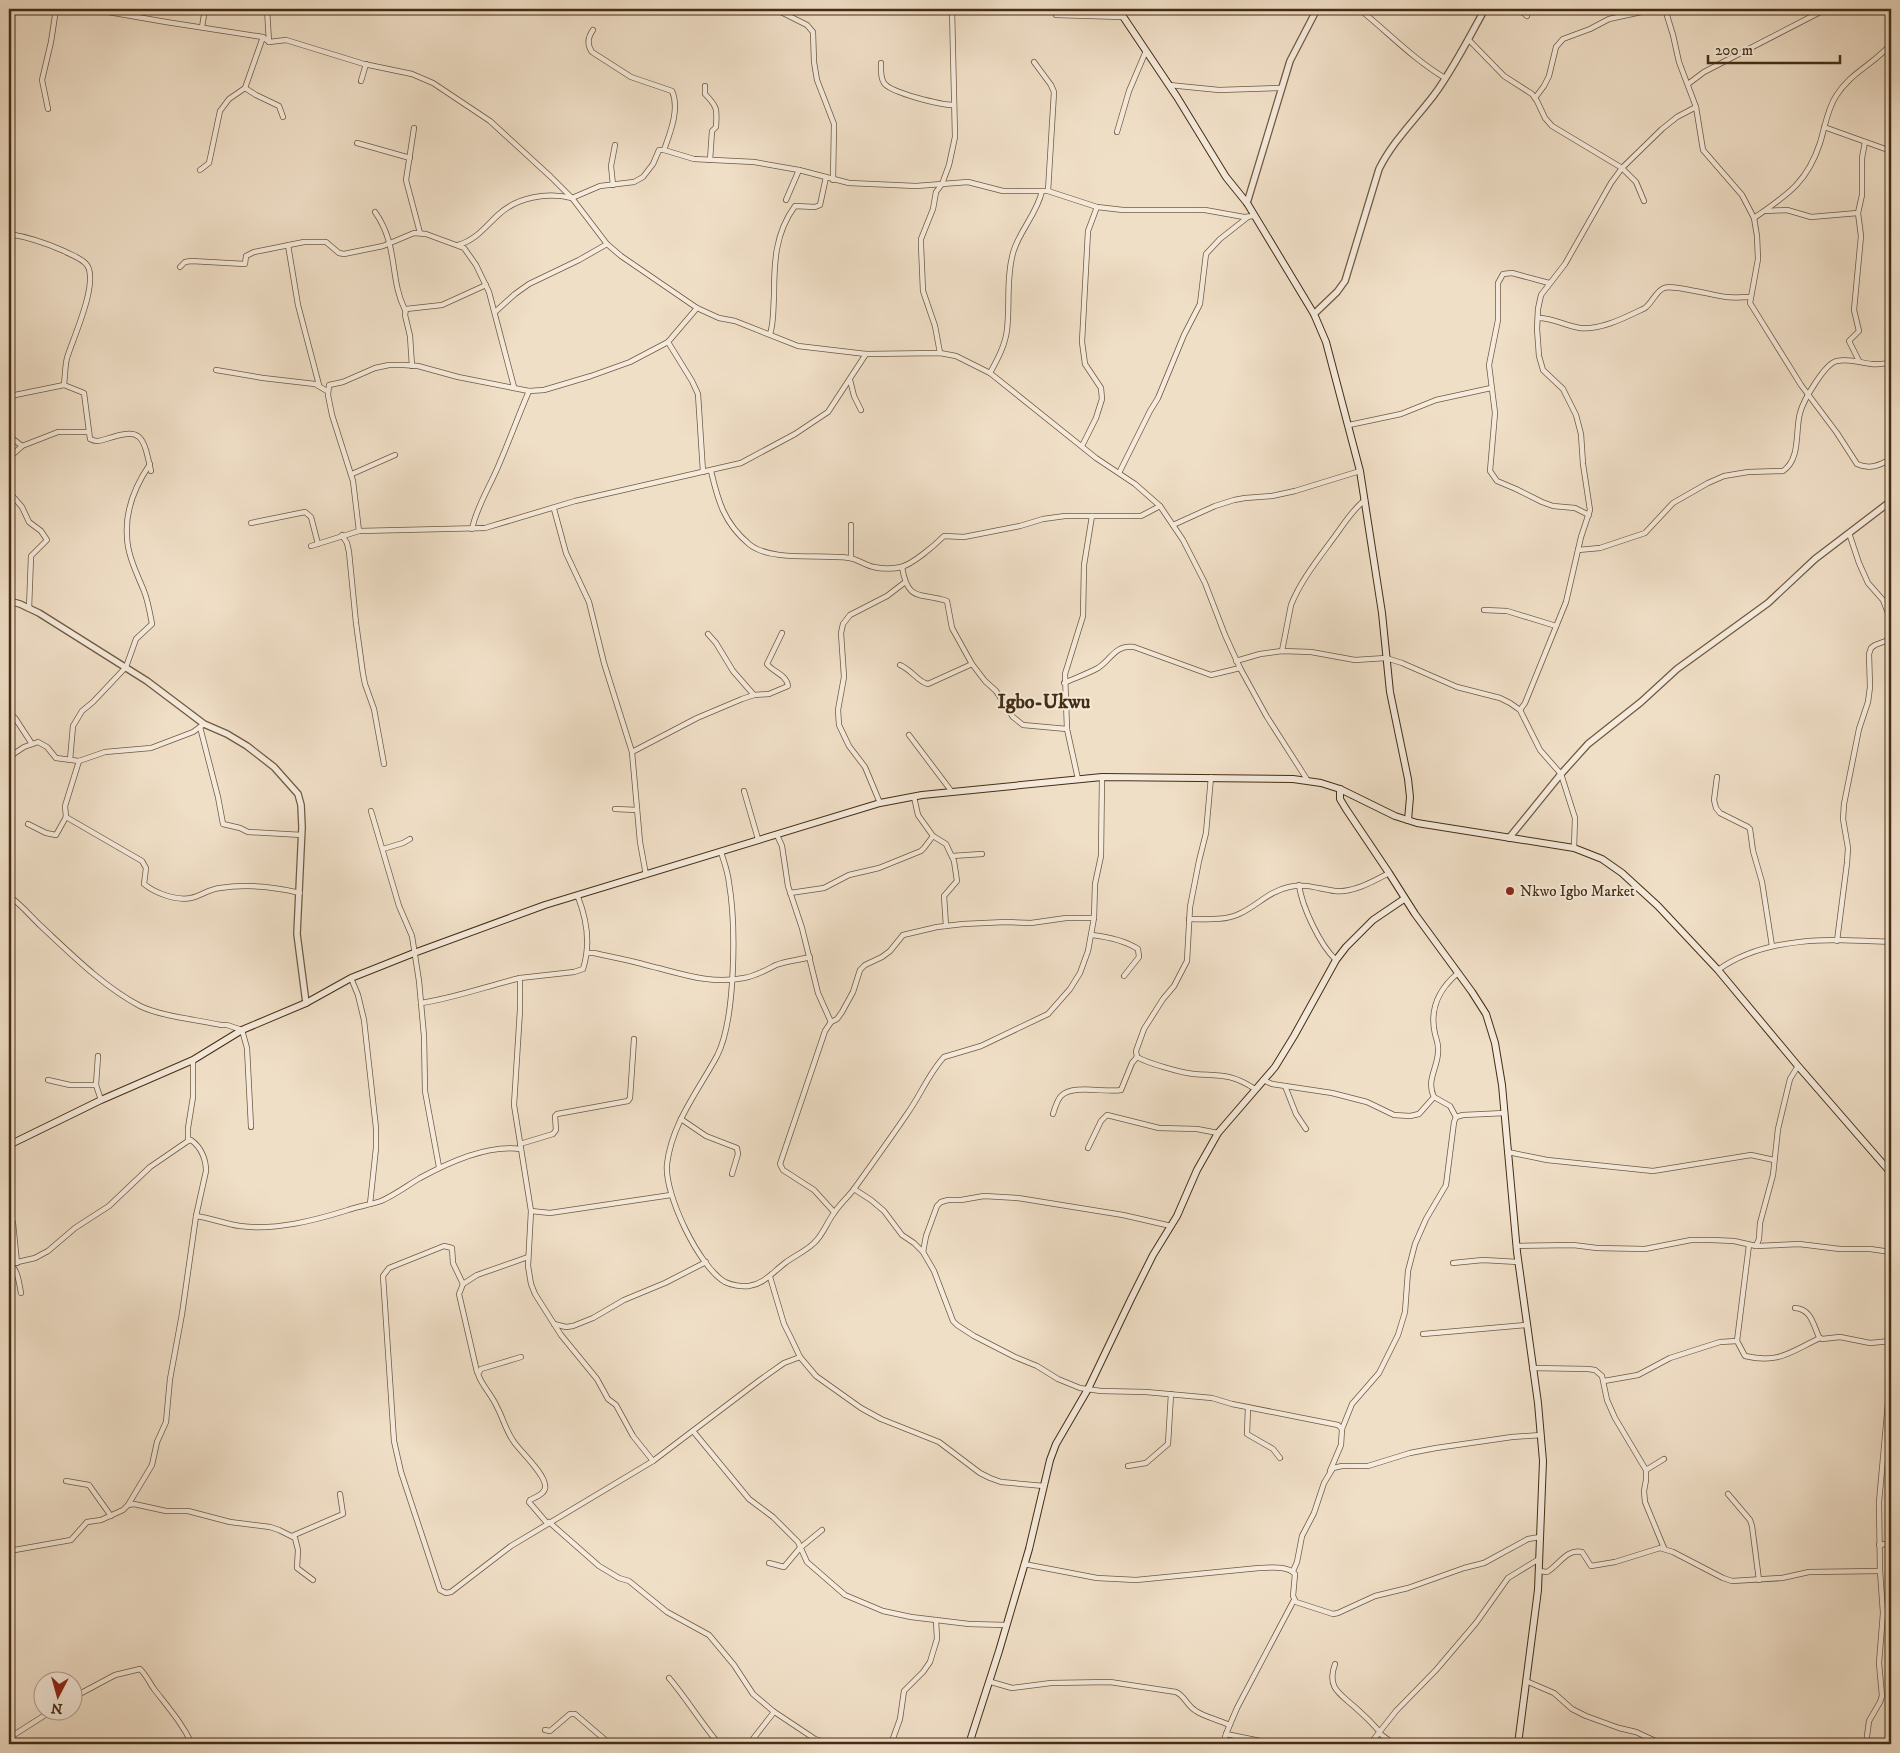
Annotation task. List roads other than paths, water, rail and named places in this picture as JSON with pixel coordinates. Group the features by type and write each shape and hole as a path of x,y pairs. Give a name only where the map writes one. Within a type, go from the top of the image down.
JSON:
{"main road":[{"path":"1118,9 1169,85 1226,177 1247,203 1251,216 1314,314 1326,342 1349,425 1365,500 1382,613 1390,692 1408,779 1410,797 1408,820"},
{"path":"9,1145 101,1100 193,1060 242,1030 306,1003 351,978 545,905 758,839 880,803 914,797 1102,777 1211,777 1308,781 1349,792 1395,816 1408,820 1443,828 1574,848 1602,859 1622,873 1658,906 1718,970 1891,1173"},
{"path":"1340,789 1340,799 1344,806 1389,872 1404,899 1486,1014 1495,1043 1505,1113 1516,1246 1543,1461 1539,1571 1518,1744"},
{"path":"1344,806 1349,792"},
{"path":"969,1744 990,1682 1024,1564 1050,1460 1056,1444 1088,1389 1131,1299 1171,1226 1218,1133 1286,1050 1336,960 1373,920 1404,899"}],"street":[{"path":"48,109 42,80 56,9"},
{"path":"91,9 263,37 269,42 286,40 366,64 412,74 433,83 490,121 572,198 607,244 640,270 697,308 719,318 735,321 798,346 866,354 940,353 956,356 990,373 1082,446 1141,489 1160,506 1183,540 1205,583 1236,661 1267,717 1308,781"},
{"path":"202,27 205,9"},
{"path":"267,9 269,42"},
{"path":"775,9 808,25 813,32 817,80 834,124 833,180"},
{"path":"940,353 935,326 923,291 921,238 933,209 936,192 942,184 955,137 952,9"},
{"path":"1247,203 1281,88 1296,48 1317,9"},
{"path":"1359,9 1417,59 1445,78"},
{"path":"1314,314 1337,292 1345,281 1379,169 1385,158 1401,134 1445,78 1485,9"},
{"path":"1519,9 1527,16"},
{"path":"1535,98 1549,76 1556,47 1563,39 1590,29 1609,19 1655,9"},
{"path":"1665,9 1679,62 1696,107 1705,154 1742,195 1754,218 1758,260 1750,303 1760,316 1808,395 1857,464 1870,467 1891,459"},
{"path":"1688,84 1704,72 1826,9"},
{"path":"1056,16 1123,17"},
{"path":"458,245 474,238 500,213 514,203 525,199 558,194 572,198 600,186 634,182 649,172 661,150 674,114 672,92 632,77 592,52 588,42 592,30"},
{"path":"200,170 209,163 220,111 229,99 245,88 263,37"},
{"path":"1468,39 1500,72 1535,98 1545,118 1552,126 1622,168 1636,182 1644,201"},
{"path":"1754,218 1799,184 1816,156 1835,98 1853,75 1882,55 1891,44"},
{"path":"1117,132 1130,91 1146,51"},
{"path":"990,373 1004,343 1007,331 1010,268 1014,250 1045,191 1054,92 1034,62"},
{"path":"882,63 882,79 889,88 935,103 954,105"},
{"path":"361,81 366,64"},
{"path":"1169,85 1219,90 1281,88"},
{"path":"705,86 705,94 716,105 717,110 716,127 712,131 710,160"},
{"path":"245,88 279,106 283,117"},
{"path":"1520,710 1525,703 1566,602 1581,537 1589,515 1590,501 1583,464 1581,434 1576,415 1564,389 1543,370 1537,342 1541,295 1574,251 1622,168 1662,129 1677,117 1696,107"},
{"path":"1824,127 1891,151"},
{"path":"414,128 406,180 420,233"},
{"path":"1859,361 1849,341 1859,331 1854,310 1861,236 1858,213 1862,195 1862,158 1865,142"},
{"path":"357,143 410,158"},
{"path":"658,143 661,150"},
{"path":"612,186 611,166 615,145"},
{"path":"661,150 694,159 754,162 799,170 849,183 916,186 968,182 1003,191 1045,191 1098,207 1123,210 1205,210 1251,216"},
{"path":"786,200 799,170"},
{"path":"770,334 773,322 776,251 779,237 795,206 815,207 820,205 826,177"},
{"path":"1082,446 1101,407 1102,399 1101,388 1085,364 1082,342 1088,231 1098,207"},
{"path":"1764,211 1787,210 1811,217 1858,213"},
{"path":"375,212 385,228 390,243 400,300 405,310 412,366"},
{"path":"1119,473 1158,398 1184,335 1200,304 1206,254 1220,239 1251,216"},
{"path":"180,267 185,262 190,261 245,264 246,256 254,252 321,240 339,253 344,254 390,243 400,238 420,233 458,245 469,254 486,285 495,312 514,387"},
{"path":"9,234 23,236 58,248 80,259 87,265 90,277 86,304 66,361 64,385"},
{"path":"495,312 529,284 607,244"},
{"path":"288,245 298,305 319,385"},
{"path":"1549,283 1512,272 1503,274 1500,277 1497,291 1498,320 1489,365 1495,413 1490,471 1497,481 1516,488 1542,502 1553,506 1575,508 1589,515"},
{"path":"405,310 408,307 442,305 486,285"},
{"path":"1538,318 1552,318 1580,328 1598,326 1645,308 1660,290 1671,286 1724,297 1750,297"},
{"path":"359,531 352,474 335,423 327,390 327,387 331,384 344,382 375,368 389,365 412,366 529,391 544,390 630,362 668,342 697,308"},
{"path":"668,342 698,394 703,472"},
{"path":"311,546 359,531 472,529 492,526 554,509 575,501 741,464 823,416 834,404 866,354"},
{"path":"1578,550 1600,548 1645,533 1673,503 1724,476 1748,472 1783,471 1790,465 1796,446 1800,414 1808,395 1828,366 1833,362 1854,360 1872,364 1891,363"},
{"path":"216,370 319,385 327,390"},
{"path":"850,380 854,396 861,410"},
{"path":"9,400 15,395 64,385 84,393 90,439 99,442 124,433 135,433 144,445 151,471"},
{"path":"1349,425 1401,414 1436,400 1491,388"},
{"path":"472,529 475,515 501,461 510,434 529,391"},
{"path":"9,458 22,446 58,432 89,432"},
{"path":"9,436 22,446"},
{"path":"352,474 395,454"},
{"path":"70,760 73,726 82,711 126,667 136,639 152,624 148,602 137,575 126,537 133,493 150,464"},
{"path":"711,471 726,520 749,545 765,553 851,558 874,568 902,567 934,547 944,536 964,537 1020,526 1043,519 1141,516 1160,506"},
{"path":"1173,525 1215,506 1234,500 1272,496 1295,491 1360,471"},
{"path":"9,492 22,507 29,522 41,531 47,540 31,556 30,609"},
{"path":"1282,651 1294,598 1315,564 1353,511 1365,500"},
{"path":"1509,838 1588,744 1641,702 1677,669 1768,603 1815,559 1891,501"},
{"path":"554,509 566,553 589,602 604,663 632,752 640,842 646,875"},
{"path":"251,523 306,512 311,516 318,544"},
{"path":"1078,779 1067,729 1064,683 1083,616 1084,564 1092,516"},
{"path":"851,526 851,558"},
{"path":"1849,533 1868,583 1883,600 1891,621"},
{"path":"342,535 347,543 349,552 356,623 365,684 374,709 384,764"},
{"path":"902,567 904,582 915,594 947,601 952,628 972,664 1000,696 1013,717 1023,725 1067,729"},
{"path":"880,803 865,768 843,736 839,725 838,710 844,677 841,633 843,624 850,615 887,596 904,582"},
{"path":"9,615 10,601 30,609 126,667 147,681 202,726 227,734 247,746 274,767 292,786 298,794 301,805 302,835 297,934 306,1003"},
{"path":"1484,610 1507,611 1556,626"},
{"path":"632,752 697,718 754,695 768,694 788,686 786,679 767,664 782,633"},
{"path":"708,634 733,670 754,695"},
{"path":"1837,941 1848,848 1843,819 1844,804 1859,729 1868,702 1870,688 1869,654 1871,648 1875,645 1891,640"},
{"path":"1064,683 1097,668 1106,662 1115,651 1126,647 1134,647 1211,675 1240,668"},
{"path":"1236,661 1260,654 1282,651 1311,652 1355,660 1386,658 1457,687 1500,698 1510,703 1520,710 1540,750 1561,774 1575,818 1574,848"},
{"path":"900,665 913,672 920,681 928,684 972,664"},
{"path":"9,712 32,744"},
{"path":"9,757 32,744 42,743 47,746 56,758 79,761 105,752 151,748 193,732 202,726"},
{"path":"202,726 223,824 248,832 302,835"},
{"path":"908,735 952,792"},
{"path":"28,824 46,833 56,835 66,817 64,806 79,761"},
{"path":"721,852 729,882 732,912 732,980 722,1044 681,1119 667,1162 667,1174 671,1195 682,1223 706,1262 725,1282 733,1285 748,1286 762,1282 770,1277 786,1262 816,1242 834,1212 854,1190 908,1114 944,1057 982,1046 1048,1014 1070,989 1080,972 1092,935 1095,884 1101,856 1102,777"},
{"path":"1053,1114 1060,1096 1066,1092 1079,1090 1121,1090 1132,1063 1137,1057 1136,1051 1144,1029 1163,999 1174,986 1187,962 1189,919 1206,832 1211,777"},
{"path":"1717,778 1714,800 1716,808 1720,813 1748,826 1750,829 1753,851 1762,882 1772,946"},
{"path":"744,791 758,839"},
{"path":"914,797 918,815 933,836 946,844 952,856 958,878 944,896 946,926"},
{"path":"615,809 637,810"},
{"path":"371,811 400,906 412,936 424,1036 425,1091 439,1167"},
{"path":"66,817 142,861 146,868 144,884 164,895 186,899 209,890 229,887 278,888 300,893"},
{"path":"777,834 782,846 786,882 802,928 818,993 831,1022"},
{"path":"790,893 824,888 850,875 879,868 921,851 933,836"},
{"path":"383,849 410,839"},
{"path":"952,856 982,854"},
{"path":"1189,919 1237,915 1269,894 1286,887 1299,885 1342,891 1366,884 1389,872"},
{"path":"1299,885 1305,907 1323,945 1336,960"},
{"path":"9,896 82,963 109,985 141,1006 221,1025 227,1024 242,1030 247,1048 251,1127"},
{"path":"421,1003 459,995 520,978 579,972 583,969 587,953 587,924 578,896"},
{"path":"834,1212 814,1190 783,1170 780,1164 825,1030 842,1012 860,970 882,957 903,936 912,932 946,926 1006,922 1031,923 1060,918 1094,918"},
{"path":"1092,935 1117,939 1138,949 1139,957 1124,976"},
{"path":"1718,970 1744,954 1772,946 1837,941 1891,942"},
{"path":"587,953 647,965 666,972 696,978 732,980 754,976 779,964 810,957"},
{"path":"1223,1744 1229,1724 1294,1600 1295,1576 1293,1571 1297,1562 1302,1536 1314,1513 1316,1502 1342,1445 1342,1430 1352,1404 1379,1373 1398,1335 1405,1312 1408,1272 1414,1244 1446,1185 1456,1117 1450,1106 1434,1097 1430,1085 1437,1065 1439,1046 1435,1035 1434,1009 1442,989 1458,973"},
{"path":"351,978 358,995 364,1020 376,1128 376,1148 370,1204"},
{"path":"520,978 520,1010 514,1105 532,1212 528,1257 531,1284 554,1324 597,1379 608,1399 616,1405 633,1436 653,1460"},
{"path":"196,1216 241,1226 256,1227 305,1222 382,1200 439,1167 484,1152 521,1147 553,1134 556,1130 555,1116 557,1114 628,1101 630,1098 634,1039"},
{"path":"98,1056 96,1085 101,1100"},
{"path":"1137,1057 1194,1074 1226,1076 1239,1080 1255,1089"},
{"path":"188,1141 193,1097 193,1060"},
{"path":"1756,1246 1773,1174 1778,1129 1790,1079 1798,1066"},
{"path":"48,1080 70,1086 96,1085"},
{"path":"1263,1080 1285,1086 1332,1093 1366,1102 1390,1114 1400,1116 1420,1114 1434,1097"},
{"path":"1285,1086 1296,1114 1306,1129"},
{"path":"1456,1117 1505,1113"},
{"path":"1088,1148 1101,1121 1107,1115 1159,1128 1197,1128 1218,1133"},
{"path":"681,1119 706,1136 737,1148 738,1154 732,1174"},
{"path":"9,1264 35,1258 48,1251 75,1228 109,1206 150,1167 188,1141 191,1140 199,1146 206,1164 206,1171 196,1216 182,1314 170,1379 166,1422 157,1442 152,1465 128,1505"},
{"path":"1508,1152 1546,1160 1653,1170 1751,1155 1774,1160"},
{"path":"854,1190 871,1200 884,1212 902,1235 923,1252 934,1270 948,1311 957,1326 1015,1357 1037,1366 1070,1385 1124,1393 1171,1394 1212,1398 1338,1425 1342,1430"},
{"path":"532,1212 550,1214 671,1195"},
{"path":"923,1252 926,1236 937,1206 941,1202 984,1196 1018,1198 1123,1215 1171,1226"},
{"path":"9,1212 13,1223 17,1263"},
{"path":"1516,1246 1573,1245 1596,1248 1645,1249 1684,1241 1712,1240 1756,1246 1799,1244 1891,1252"},
{"path":"1750,1245 1737,1341 1744,1356 1761,1360 1774,1359 1820,1338 1840,1337 1870,1343 1891,1341"},
{"path":"463,1284 454,1262 452,1248 448,1246 389,1268 383,1276 394,1441 401,1472 440,1590 446,1593 451,1592 510,1546 653,1460 768,1374 784,1363 800,1357"},
{"path":"528,1257 478,1275 463,1284 459,1294 478,1374 496,1405 510,1436 545,1483 542,1493 529,1502 548,1523 599,1566 619,1578 630,1581 667,1612 708,1635 734,1665 753,1694 774,1712 815,1739 825,1742 858,1744"},
{"path":"1452,1263 1483,1260 1518,1262"},
{"path":"554,1324 563,1327 588,1320 624,1300 665,1283 706,1262"},
{"path":"9,1264 14,1266 21,1293"},
{"path":"770,1277 784,1324 800,1357 816,1376 861,1408 890,1423 940,1442 980,1473 990,1478 1001,1482 1044,1486"},
{"path":"1795,1308 1803,1308 1807,1312 1820,1338"},
{"path":"1423,1334 1526,1325"},
{"path":"1604,1381 1638,1376 1670,1358 1720,1342 1737,1341"},
{"path":"478,1374 481,1369 521,1357"},
{"path":"1532,1368 1588,1369 1599,1373 1604,1381 1607,1400 1615,1418 1646,1470 1645,1502 1664,1548"},
{"path":"1866,1744 1870,1722 1882,1696 1879,1663 1883,1613 1879,1545 1879,1502 1891,1370"},
{"path":"1128,1466 1146,1462 1168,1444 1171,1394"},
{"path":"1248,1407 1246,1434 1273,1449 1280,1458"},
{"path":"693,1430 749,1499 794,1538 807,1562 844,1595 884,1611 969,1624 1006,1625"},
{"path":"1330,1471 1338,1466 1368,1466 1410,1453 1436,1448 1512,1437 1541,1435"},
{"path":"1335,1459 1348,1466"},
{"path":"1646,1470 1664,1459"},
{"path":"66,1481 89,1484 111,1516"},
{"path":"292,1536 342,1514 340,1494"},
{"path":"1728,1494 1750,1520 1759,1580"},
{"path":"9,1551 71,1540 87,1522 101,1520 128,1505 134,1504 166,1511 193,1512 230,1522 270,1527 292,1536 296,1540 298,1550 297,1568 313,1580"},
{"path":"769,1563 784,1567 800,1548 822,1530"},
{"path":"1294,1600 1316,1610 1338,1614 1369,1598 1408,1588 1484,1563 1528,1539 1540,1537"},
{"path":"1879,1545 1891,1543"},
{"path":"1539,1571 1551,1570 1567,1555 1576,1551 1582,1552 1591,1566 1615,1562 1655,1548 1664,1548 1707,1568 1722,1578 1732,1581 1782,1578 1809,1572 1880,1571"},
{"path":"1370,1744 1402,1705 1436,1670 1476,1623 1508,1578 1540,1559"},
{"path":"1024,1564 1077,1575 1117,1580 1136,1580 1259,1568 1278,1568 1293,1571"},
{"path":"891,1744 900,1719 904,1691 923,1672 932,1657 937,1639 936,1620"},
{"path":"1335,1664 1331,1674 1337,1691 1394,1744"},
{"path":"82,1693 115,1675 140,1669 146,1674 152,1686 183,1726 192,1744"},
{"path":"669,1678 719,1744"},
{"path":"1526,1680 1554,1693 1572,1709 1586,1716 1636,1732 1662,1744"},
{"path":"990,1682 1012,1688 1051,1683 1110,1682 1176,1692 1182,1695 1195,1711 1229,1724"},
{"path":"748,1744 774,1712"},
{"path":"545,1730 550,1730 570,1714 575,1714 610,1744"},
{"path":"9,1738 37,1720"},
{"path":"1226,1734 1276,1744"}],"place":[{"name":"Nkwo Igbo Market","path":"1510,891"}],"district":[{"name":"Igbo-Ukwu","path":"1044,701"}]}
